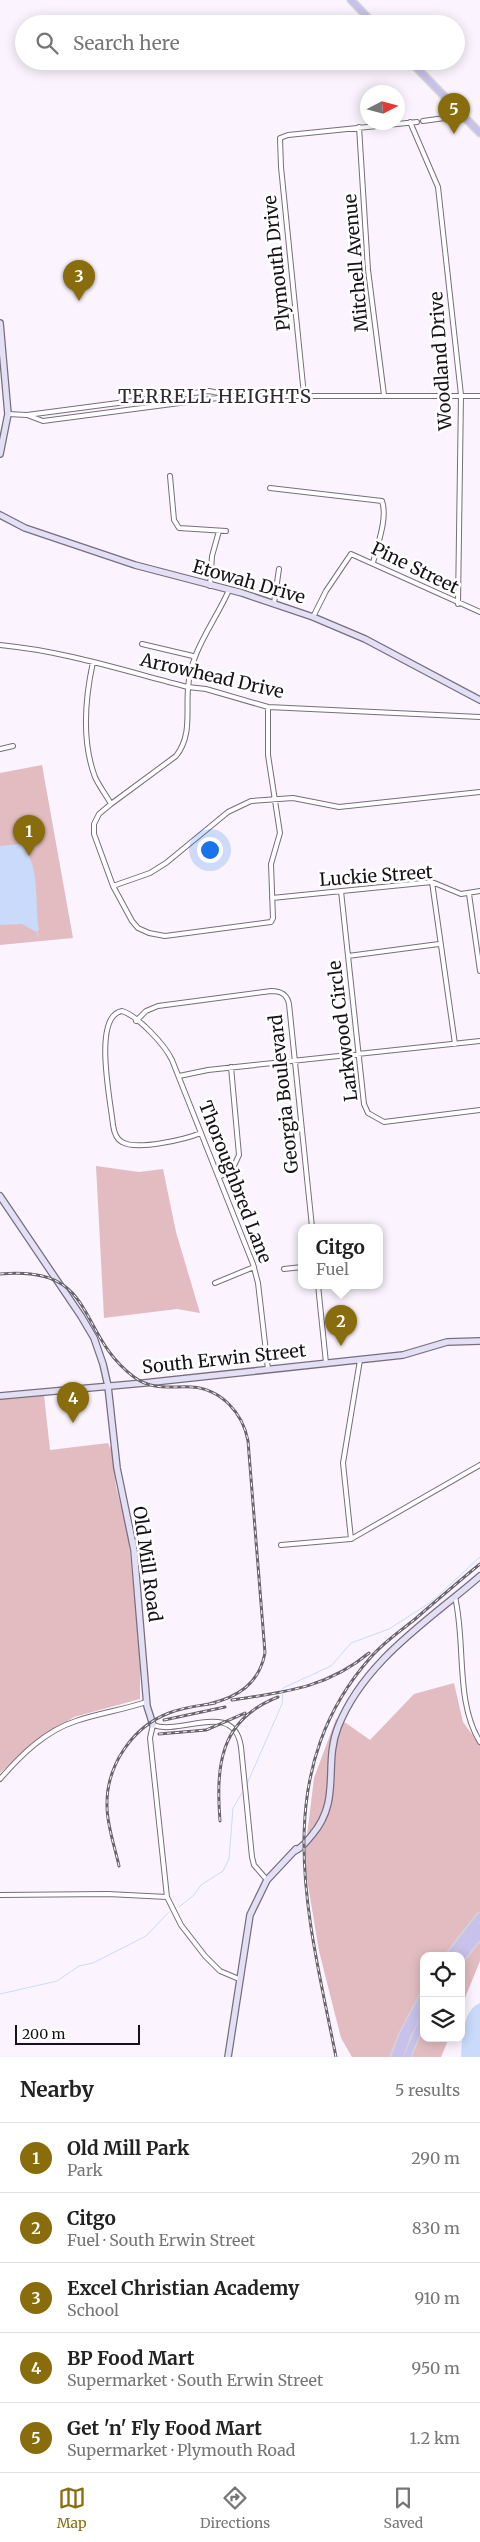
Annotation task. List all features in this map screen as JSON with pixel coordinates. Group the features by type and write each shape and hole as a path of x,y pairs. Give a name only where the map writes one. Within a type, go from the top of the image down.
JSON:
{"main road":[{"path":"351,0 365,15"},
{"path":"419,70 480,133"},
{"path":"447,99 450,111 449,118"},
{"path":"452,1952 480,1916"},
{"path":"461,1952 480,1926"},
{"path":"465,1954 480,1935"},
{"path":"394,2057 411,2017 422,1997"},
{"path":"400,2057 407,2036 420,2011"},
{"path":"407,2057 420,2026"}],"street":[{"path":"423,121 449,118 460,112"},
{"name":"Woodland Drive","path":"410,122 438,187 461,396 458,604"},
{"path":"359,128 417,122"},
{"name":"Plymouth Drive","path":"304,395 279,142 280,138 288,135 359,128"},
{"name":"Mitchell Avenue","path":"359,128 368,270 384,395"},
{"path":"0,323 8,414 0,454"},
{"path":"8,414 27,415 209,390 233,396"},
{"path":"27,415 42,421 233,396 480,396"},
{"path":"170,476 174,520 179,528 226,531"},
{"path":"270,488 382,501 384,514 373,563"},
{"name":"Etowah Drive","path":"0,515 26,528 144,568 274,603 313,617 365,640 480,700"},
{"path":"210,586 212,556 219,531"},
{"name":"Pine Street","path":"313,617 326,591 348,556 356,554 458,604 480,612"},
{"path":"274,603 279,569"},
{"path":"229,590 193,656 188,687 187,735 182,749 176,756 99,814 94,824 94,834 113,886 138,928 165,936 271,922 274,913 271,864 280,833 268,755 268,706"},
{"path":"142,644 193,656"},
{"name":"Arrowhead Drive","path":"0,645 40,649 188,687 206,688 268,706 480,717"},
{"path":"93,662 85,704 88,742 96,778 111,804"},
{"path":"0,749 13,746"},
{"path":"113,886 166,864 228,812 251,801 293,798 339,807 480,792"},
{"path":"432,882 439,944 455,1044"},
{"name":"Luckie Street","path":"272,898 432,882 457,892 469,894"},
{"name":"Larkwood Circle","path":"341,891 364,1104 368,1113 384,1122 480,1110"},
{"path":"480,891 469,894 480,970"},
{"path":"348,956 439,944"},
{"name":"Georgia Boulevard","path":"136,1021 146,1011 158,1006 278,991 286,995 289,1002 312,1224"},
{"path":"136,1021 127,1013 119,1012 111,1018 105,1031 116,1136 122,1142 134,1145 181,1140 201,1133"},
{"name":"Thoroughbred Lane","path":"136,1021 163,1045 179,1076 254,1267 268,1369"},
{"path":"179,1076 231,1067 480,1041"},
{"path":"219,1177 232,1170 239,1156 231,1067"},
{"name":"Old Mill Road","path":"0,1196 87,1326 100,1355 108,1386 117,1468 134,1550 146,1702 148,1714 153,1725"},
{"path":"215,1283 254,1267"},
{"path":"284,1269 298,1267"},
{"path":"318,1289 326,1363"},
{"name":"South Erwin Street","path":"0,1396 360,1360 409,1354 455,1341 480,1340"},
{"path":"350,1539 343,1463 360,1360"},
{"path":"281,1546 350,1539 480,1465"},
{"path":"228,2057 250,1914 267,1880 309,1838 326,1814 332,1782 334,1741 349,1705 372,1672 392,1650 480,1576"},
{"path":"455,1597 462,1641 467,1712 480,1742"},
{"path":"0,1778 21,1755 52,1731 75,1721 146,1702"},
{"path":"239,1979 220,1971 205,1956 181,1925 167,1897 150,1738 153,1725 172,1727 218,1721 226,1724 234,1731 240,1743 252,1857 258,1871 267,1880"},
{"path":"0,1896 108,1894 167,1897"}],"shaded area":[{"path":"42,765 73,938 0,945 0,773"},
{"path":"96,1166 139,1172 163,1169 176,1232 200,1313 177,1309 104,1318"},
{"path":"44,1395 50,1450 108,1443 112,1451 116,1487 128,1534 140,1652 140,1699 74,1717 33,1742 0,1773 0,1399"},
{"path":"454,1683 463,1722 480,1745 480,1961 465,1998 465,1952 420,1952 420,2042 447,2042 441,2057 352,2057 341,2038 319,1951 304,1861 314,1778 336,1719 346,1723 370,1740 414,1694"}],"water":[{"path":"18,844 26,850 34,871 39,930 36,932 22,924 0,925 0,846"},
{"path":"480,2003 480,2057 461,2057 462,2042 465,2042 466,2019 474,2007"}],"waterway":[{"path":"37,932 38,936"},
{"path":"247,1784 282,1704 283,1688 331,1666 351,1643 389,1629 431,1602 480,1557"},
{"path":"179,1907 194,1895 201,1885 223,1871 229,1859 233,1808 242,1793"},
{"path":"0,1994 57,1981 79,1966 93,1963 146,1936 169,1912"}],"railway":[{"path":"0,1274 32,1274 54,1280 70,1291 82,1306 115,1360 134,1377 155,1386 192,1387 212,1392 229,1404 241,1421 248,1441 265,1653 258,1673 246,1688 229,1697 209,1704"},
{"path":"336,2057 315,1953 304,1850 307,1799 317,1750 338,1702 371,1657 386,1642 480,1564"},
{"path":"232,1700 304,1687 337,1674 369,1653"},
{"path":"220,1821 219,1782 225,1747 243,1718 258,1707 278,1697"},
{"path":"119,1866 107,1814 108,1791 116,1763 133,1738 156,1719 180,1709 215,1703"},
{"path":"164,1720 225,1707"},
{"path":"159,1734 206,1730 245,1713"}],"place":[{"name":"Get 'n' Fly Food Mart","path":"454,134"},
{"name":"Excel Christian Academy","path":"79,301"},
{"name":"Old Mill Park","path":"29,856"},
{"name":"Citgo","path":"341,1346"},
{"name":"BP Food Mart","path":"73,1423"}],"district":[{"name":"TERRELL HEIGHTS","path":"215,396"}]}
